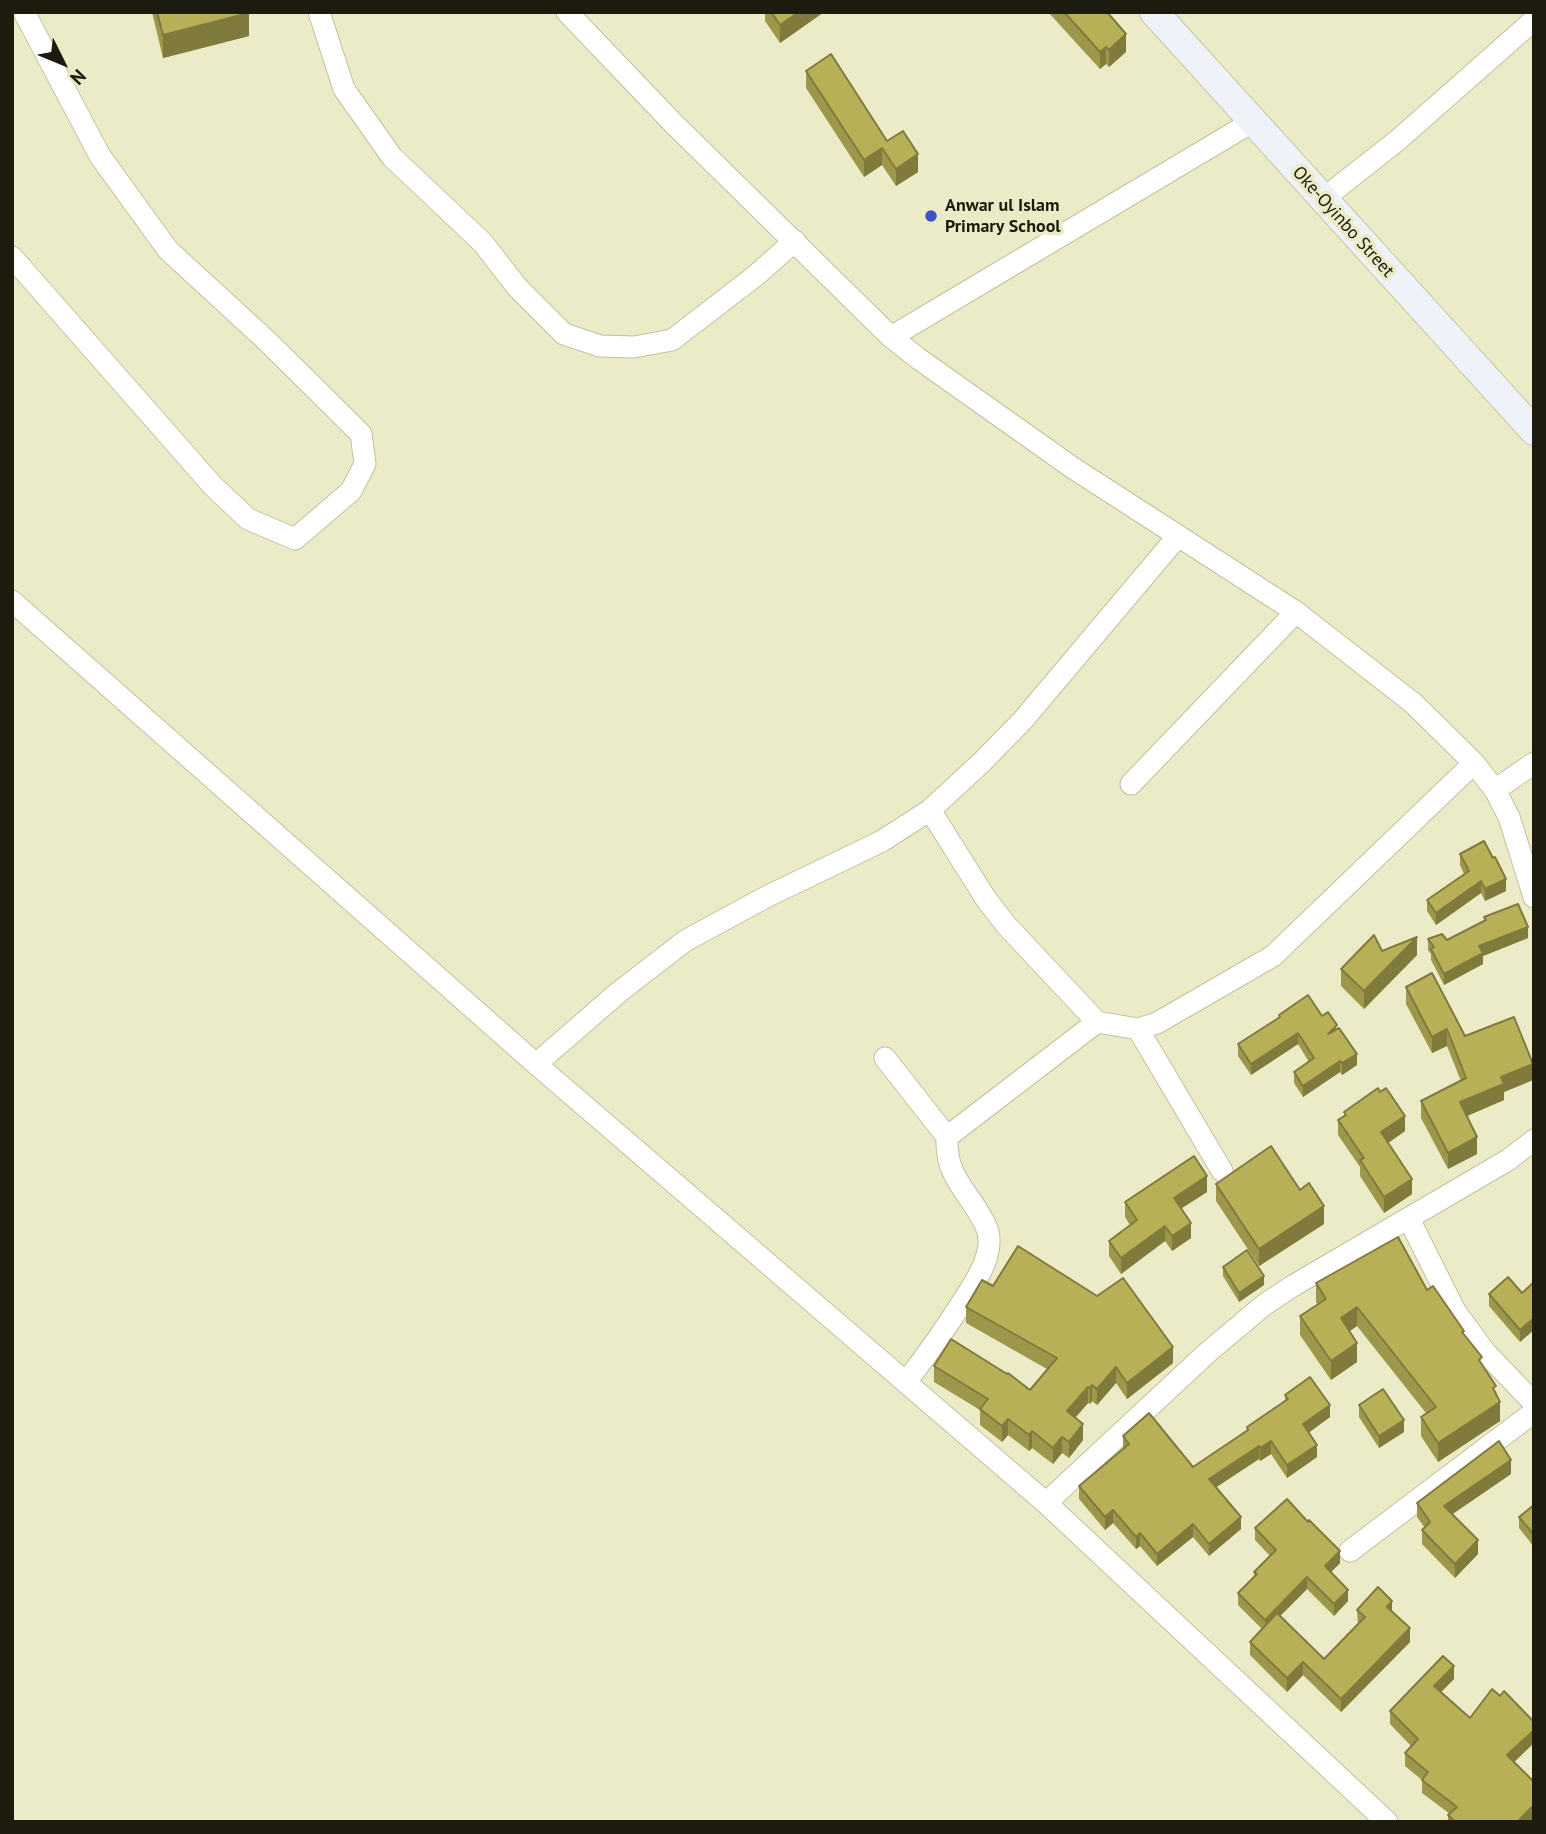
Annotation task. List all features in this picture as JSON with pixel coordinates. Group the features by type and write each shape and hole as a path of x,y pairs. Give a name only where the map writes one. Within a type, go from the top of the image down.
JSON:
{"main road":[{"name":"Oke-Oyinbo Street","path":"1154,12 1534,431"}],"street":[{"path":"12,16 18,12"},
{"path":"12,257 213,486 248,519 295,539 351,491 365,464 361,434 267,341 168,250 100,156 24,12"},
{"path":"319,12 344,89 392,157 482,243 517,287 564,334 600,346 634,347 672,340 754,277 795,241"},
{"path":"567,12 673,123 891,337 1073,468 1296,612 1413,703 1474,762 1495,790 1509,817 1531,874 1534,897"},
{"path":"1323,199 1398,141 1534,20"},
{"path":"891,337 1252,122"},
{"path":"536,1064 619,992 685,940 882,841 930,810 1023,720 1178,536"},
{"path":"12,601 536,1064 1046,1503 1387,1822"},
{"path":"1130,784 1296,612"},
{"path":"930,810 986,899 1007,926 1097,1022 1138,1029 1157,1023 1273,957 1474,762"},
{"path":"1495,790 1534,763"},
{"path":"947,1138 1097,1022"},
{"path":"1138,1029 1222,1171"},
{"path":"885,1058 947,1138 946,1151 951,1172 986,1226 990,1241 987,1256 976,1280 938,1341 906,1382"},
{"path":"1046,1503 1207,1353 1264,1305 1508,1160 1534,1140"},
{"path":"1409,1219 1455,1311 1486,1352 1534,1403"},
{"path":"1350,1551 1534,1412"}],"building":[{"path":"157,12 248,12 249,13 163,35"},
{"path":"771,12 799,12 780,25"},
{"path":"1064,12 1107,12 1126,34 1109,50 1106,47 1100,52"},
{"path":"831,54 887,141 903,131 918,154 896,169 882,148 864,160 806,71"},
{"path":"1484,841 1506,879 1485,889 1481,881 1436,913 1427,900 1469,871 1460,854"},
{"path":"1518,904 1528,927 1479,946 1483,953 1444,974 1431,949 1434,947 1428,939 1442,934 1447,940 1486,920 1484,917"},
{"path":"1374,935 1382,951 1417,937 1364,991 1341,969"},
{"path":"1432,973 1465,1036 1514,1017 1533,1064 1501,1077 1504,1084 1460,1102 1477,1137 1448,1153 1421,1101 1466,1078 1447,1029 1432,1037 1406,987"},
{"path":"1308,995 1322,1016 1328,1012 1337,1025 1328,1034 1339,1028 1357,1054 1342,1063 1340,1061 1303,1086 1294,1072 1314,1058 1298,1033 1251,1064 1238,1044"},
{"path":"1378,1088 1380,1092 1386,1088 1405,1116 1381,1132 1412,1179 1384,1197 1360,1160 1364,1158 1338,1120 1346,1115 1344,1112"},
{"path":"1271,1146 1300,1190 1309,1183 1324,1206 1259,1249 1216,1184"},
{"path":"1194,1156 1207,1176 1174,1198 1191,1223 1172,1236 1165,1226 1121,1258 1109,1241 1137,1220 1125,1202"},
{"path":"1398,1237 1427,1290 1433,1286 1464,1331 1462,1332 1482,1357 1479,1360 1496,1386 1493,1388 1500,1402 1438,1443 1421,1417 1436,1407 1357,1307 1341,1318 1357,1343 1331,1361 1300,1316 1326,1299 1316,1283"},
{"path":"1018,1246 1097,1296 1123,1278 1173,1347 1127,1383 1116,1367 1097,1389 1092,1385 1088,1387 1067,1411 1083,1424 1069,1442 1062,1437 1053,1448 1032,1431 1029,1435 1008,1419 1002,1426 980,1409 988,1399 934,1366 951,1339 1008,1373 1030,1390 1057,1358 966,1307 982,1280 993,1286"},
{"path":"1247,1250 1264,1276 1239,1293 1223,1267"},
{"path":"1508,1277 1522,1293 1534,1282 1534,1318 1520,1330 1489,1294"},
{"path":"1310,1377 1330,1405 1303,1424 1317,1445 1287,1465 1271,1441 1209,1479 1241,1517 1209,1544 1193,1524 1157,1554 1140,1533 1136,1537 1113,1510 1105,1517 1079,1486 1129,1444 1123,1436 1149,1413 1193,1467 1248,1430 1247,1427 1288,1399 1285,1395"},
{"path":"1383,1389 1404,1420 1379,1436 1359,1405"},
{"path":"1499,1441 1511,1460 1444,1506 1478,1540 1455,1564 1422,1530 1430,1522 1417,1503"},
{"path":"1287,1499 1340,1551 1325,1566 1348,1590 1334,1604 1307,1577 1265,1620 1238,1593 1276,1550 1255,1528"},
{"path":"1534,1505 1534,1535 1519,1517"},
{"path":"1378,1587 1392,1601 1387,1607 1410,1628 1341,1699 1303,1662 1287,1678 1250,1642 1277,1613 1324,1659 1365,1617 1357,1610"},
{"path":"1443,1656 1454,1666 1434,1686 1470,1718 1492,1689 1500,1696 1504,1691 1534,1722 1534,1730 1507,1755 1534,1782 1534,1805 1517,1822 1455,1822 1448,1815 1457,1807 1422,1780 1428,1772 1405,1753 1418,1739 1390,1711"}],"place":[{"name":"Anwar ul Islam Primary School","path":"931,216"}]}
